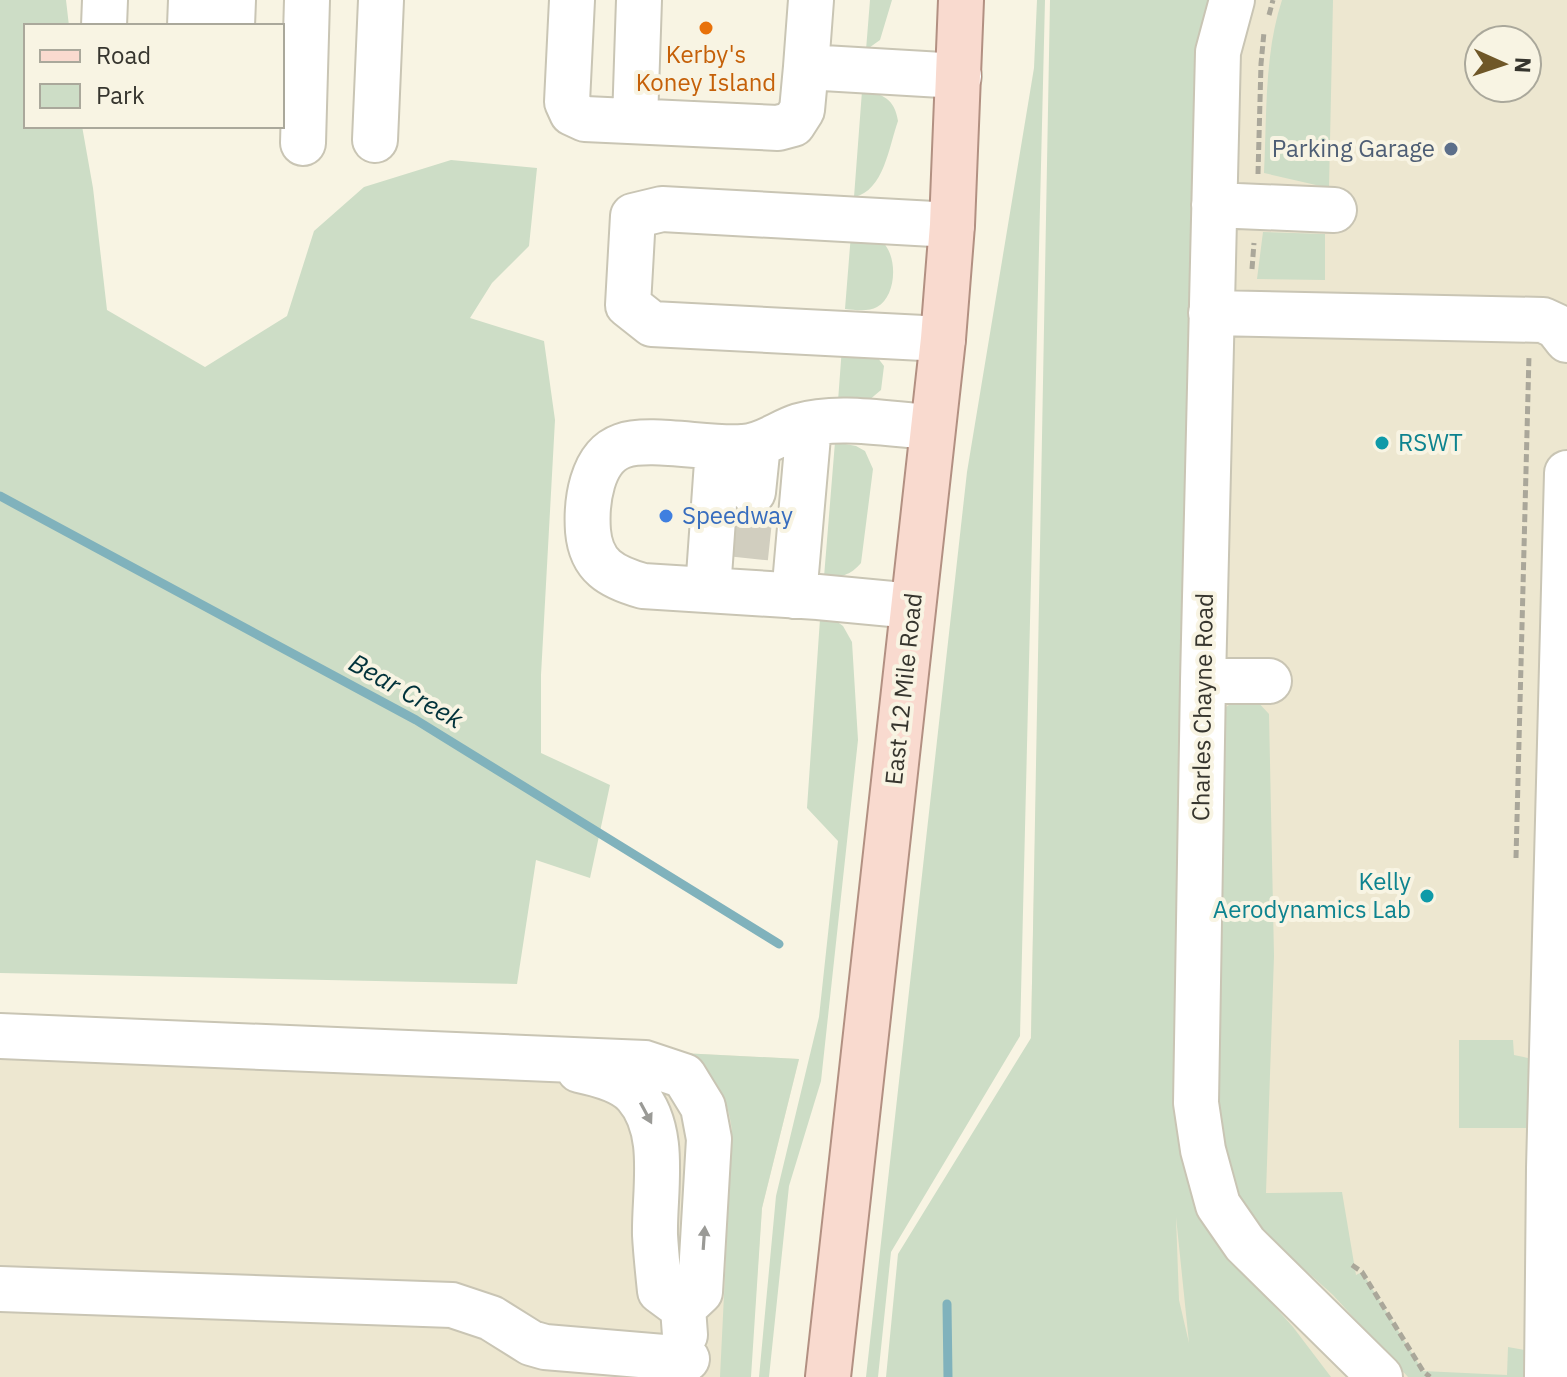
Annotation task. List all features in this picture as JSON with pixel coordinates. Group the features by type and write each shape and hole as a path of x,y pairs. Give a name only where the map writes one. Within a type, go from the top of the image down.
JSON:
{"main road":[{"name":"East 12 Mile Road","path":"828,1377 943,339 952,225 961,0"}],"lane":[{"path":"104,24 105,0"},
{"path":"190,24 191,0"},
{"path":"232,24 233,0"},
{"path":"303,143 307,0"},
{"path":"375,140 381,0"},
{"path":"572,0 567,102 572,113 585,119 778,128 793,124 802,110 811,0"},
{"path":"635,121 639,0"},
{"name":"Charles Chayne Road","path":"1232,0 1218,52 1196,1103 1203,1150 1218,1205 1245,1244 1368,1370"},
{"path":"806,67 959,76"},
{"path":"1214,205 1334,210"},
{"path":"943,339 652,324 628,305 633,216 662,209 952,225"},
{"path":"1211,313 1543,320 1556,326 1567,340"},
{"path":"913,606 794,596 733,580 643,586 622,580 599,564 590,546 588,527 592,482 602,460 620,446 640,443 738,446 799,426 833,421 932,427"},
{"path":"794,596 809,425"},
{"path":"738,446 753,492"},
{"path":"733,580 738,446"},
{"path":"1547,1377 1560,1024 1567,473"},
{"path":"1203,681 1269,681"},
{"path":"0,1036 645,1063 684,1076 703,1107 709,1139 700,1292 683,1308 687,1368 545,1347 531,1343 491,1318 452,1305 0,1289"}],"path":[{"path":"1258,179 1261,64 1264,34 1273,0"},
{"path":"1516,858 1530,374"},
{"path":"1352,1265 1362,1272 1423,1371 1430,1377"}],"shaded area":[{"path":"1053,0 1567,0 1567,1377 892,1377 1026,1263"},
{"path":"0,1018 799,1059 762,1208 750,1377 0,1377"}],"green space":[{"path":"0,0 66,0 69,24 24,24 24,128 82,128 93,188 107,310 205,367 287,316 314,231 364,187 451,160 537,168 529,246 492,283 470,318 544,341 555,420 541,675 541,753 610,785 590,878 536,860 517,984 0,973"},
{"path":"870,0 892,0 880,40 866,50"},
{"path":"1037,0 1045,0 1020,1036 891,1252 878,1377 866,1377 967,472 1034,68"},
{"path":"1050,0 1213,0 1176,1092 1250,1279 1293,1327 1331,1377 886,1377 898,1254 1031,1038","holes":["1176,1217 1189,1343 1179,1300"]},
{"path":"1282,0 1333,0 1329,188 1264,173 1269,64"},
{"path":"862,91 876,93 891,102 898,121 879,177 864,193 854,197"},
{"path":"1263,232 1325,234 1325,280 1257,279"},
{"path":"851,234 877,238 889,252 892,283 884,301 874,309 845,309"},
{"path":"842,347 874,353 884,366 881,390 868,401 838,401"},
{"path":"835,442 865,451 873,469 861,563 845,575 824,577"},
{"path":"820,619 836,621 843,626 852,642 858,740 821,1081 789,1186 769,1377 759,1377 776,1196 819,1017 838,841 807,808"},
{"path":"1255,699 1269,714 1274,956 1266,1193 1342,1192 1356,1275 1362,1272 1423,1371 1507,1375 1508,1347 1530,1351 1534,1377 1408,1377 1333,1295 1245,1216 1214,1145 1223,709"},
{"path":"1459,1040 1513,1040 1514,1055 1528,1058 1531,1070 1529,1128 1459,1128"},
{"path":"681,1053 799,1059 762,1208 751,1377 720,1377 732,1131 730,1117 717,1085"}],"waterway":[{"name":"Bear Creek","path":"0,496 416,720 779,944"},
{"name":"Bear Creek","path":"947,1304 948,1377"}],"tunnel":[{"path":"746,558 753,492"}],"place":[{"name":"Kerby's Koney Island","path":"706,28"},
{"name":"Parking Garage","path":"1451,149"},
{"name":"RSWT","path":"1382,443"},
{"name":"Speedway","path":"666,516"},
{"name":"Kelly Aerodynamics Lab","path":"1427,896"}]}
